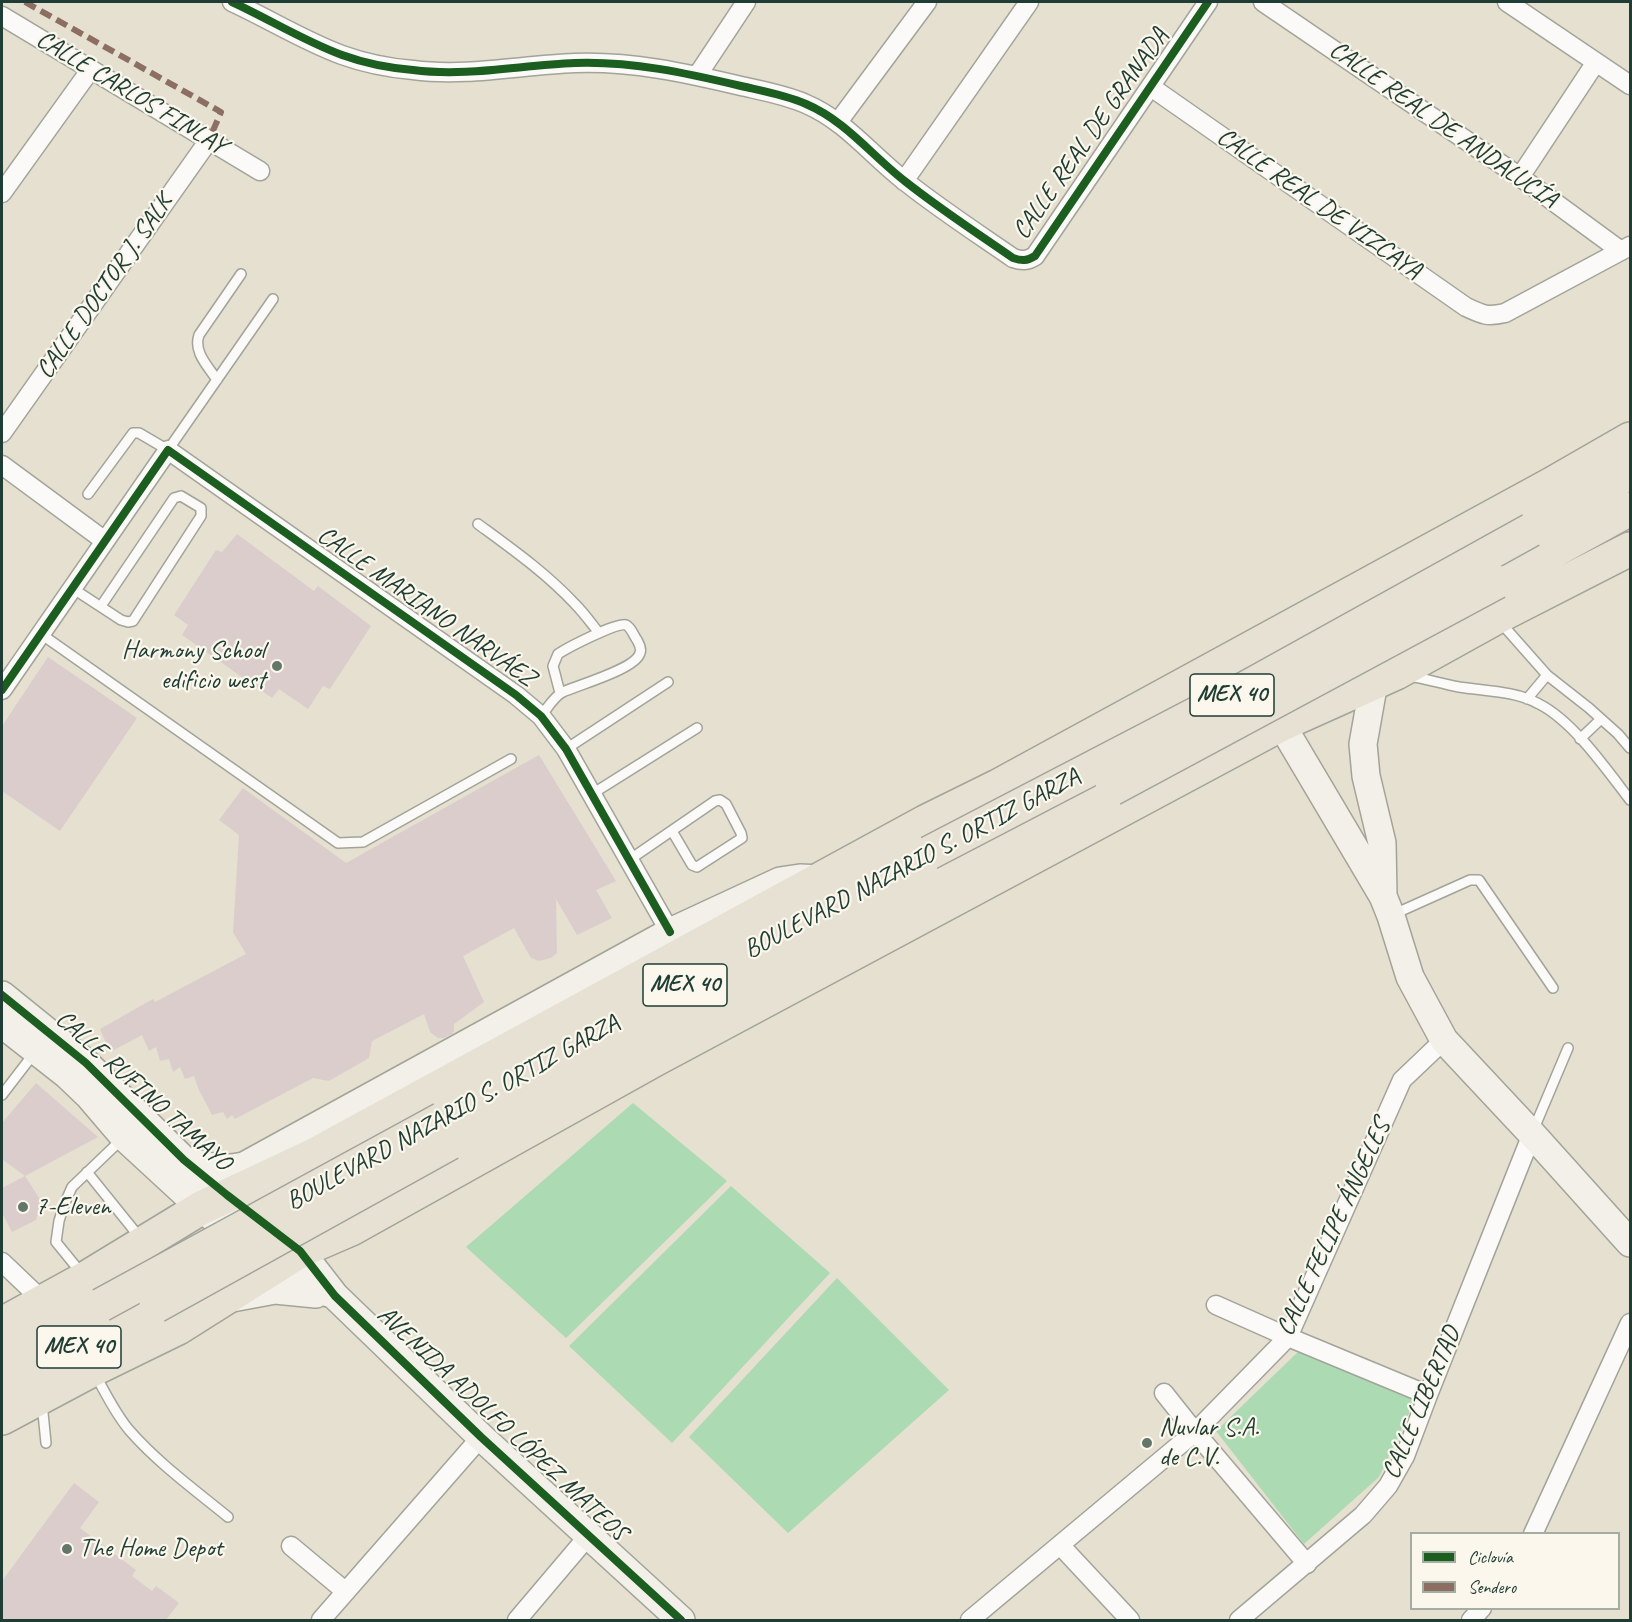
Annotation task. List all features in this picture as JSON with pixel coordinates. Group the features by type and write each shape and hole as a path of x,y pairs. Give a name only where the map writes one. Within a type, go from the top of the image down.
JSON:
{"highway":[{"path":"2,1324 43,1301 93,1292 133,1250 214,1202 314,1155 925,822 998,786 1550,486 1630,439"},
{"path":"1550,486 1629,473"},
{"name":"BOULEVARD NAZARIO S. ORTIZ GARZA","path":"2,1387 167,1317 446,1131 795,925 1246,688 1629,473"},
{"name":"BOULEVARD NAZARIO S. ORTIZ GARZA","path":"2,1356 93,1292 446,1131 684,1016 851,925 1112,789 1630,509"},
{"path":"1591,530 1630,522"},
{"path":"167,1317 226,1299 287,1258 351,1229 654,1060 1280,725 1385,678 1630,549"},
{"path":"795,925 838,887 973,805 998,786"},
{"path":"654,1060 684,1016"},
{"path":"314,1155 312,1173 315,1191 322,1205 336,1220 351,1229"},
{"path":"2,1418 92,1370 167,1317 185,1309 184,1294 173,1274 162,1263 133,1250"}],"street":[{"path":"232,2 256,6 308,40 344,56 376,64 414,70 465,73 575,63 618,63 698,76 783,96 807,105 838,122 904,181 1029,2"},
{"path":"698,76 746,2"},
{"path":"838,122 927,2"},
{"name":"CALLE REAL DE GRANADA","path":"904,181 1013,258 1028,260 1035,256 1208,2"},
{"name":"CALLE REAL DE ANDALUCÍA","path":"1263,2 1626,249"},
{"path":"1507,2 1630,85"},
{"name":"CALLE CARLOS FINLAY","path":"2,16 260,171"},
{"path":"1520,177 1596,62"},
{"path":"2,193 91,69"},
{"name":"CALLE REAL DE VIZCAYA","path":"1151,87 1466,307 1479,313 1491,316 1506,313 1626,249"},
{"name":"CALLE DOCTOR J. SALK","path":"2,433 209,140"},
{"path":"2,690 168,450"},
{"name":"CALLE MARIANO NARVÁEZ","path":"168,450 516,695 541,716 566,749 670,932"},
{"path":"2,465 105,541"},
{"path":"1242,653 1280,725 1387,906 1410,977 1444,1040 1630,1244"},
{"path":"1385,678 1363,744 1366,776 1382,843 1387,906"},
{"path":"184,1160 218,1169 244,1166 670,932 780,881 800,878 822,879"},
{"name":"CALLE RUFINO TAMAYO","path":"2,995 86,1063 184,1160 214,1202"},
{"name":"CALLE RUFINO TAMAYO","path":"2,1024 67,1075 124,1137 214,1202"},
{"name":"CALLE FELIPE ÁNGELES","path":"970,1620 1195,1432 1288,1337 1402,1080 1444,1040"},
{"name":"CALLE LIBERTAD","path":"1239,1620 1363,1515 1388,1486 1405,1456 1532,1134"},
{"name":"AVENIDA ADOLFO LÓPEZ MATEOS","path":"214,1202 335,1296 481,1437 681,1620"},
{"path":"2,1262 43,1301"},
{"path":"226,1299 275,1290 335,1296"},
{"path":"1216,1305 1428,1395"},
{"path":"1533,1532 1630,1323"},
{"path":"1164,1393 1307,1563"},
{"path":"321,1620 481,1437"},
{"path":"518,1620 589,1535"},
{"path":"1060,1545 1130,1620"},
{"path":"291,1546 345,1591"}],"lane":[{"path":"217,380 198,350 197,341 241,274"},
{"path":"88,494 133,433 139,433 168,450 273,299"},
{"path":"72,588 121,620 133,621 201,516 201,508 181,496 174,498 101,606"},
{"path":"478,524 550,580 576,604 599,633"},
{"path":"1497,617 1547,675 1601,719 1630,748"},
{"path":"541,716 560,693 617,671 636,660 640,646 629,627 619,625 558,654 553,666 560,693"},
{"path":"40,634 338,843 363,842 511,759"},
{"path":"1527,699 1547,675"},
{"path":"1385,678 1487,690 1541,704 1580,739 1630,800"},
{"path":"566,749 668,682"},
{"path":"1580,739 1601,719"},
{"path":"592,794 697,728"},
{"path":"629,860 715,801 720,800 726,804 742,838 697,867 693,865 672,831"},
{"path":"1387,906 1470,880 1479,880 1554,988"},
{"path":"1532,1134 1568,1048"},
{"path":"2,1093 36,1051"},
{"path":"93,1292 56,1242 59,1221 72,1187 124,1137"},
{"path":"87,1173 133,1250"},
{"path":"92,1370 113,1407 149,1451 228,1517"},
{"path":"42,1397 46,1443"}],"green space":[{"path":"633,1103 727,1181 566,1338 466,1247"},
{"path":"731,1186 830,1273 672,1443 569,1346"},
{"path":"837,1278 949,1390 788,1533 689,1437"},
{"path":"1301,1349 1416,1398 1379,1477 1304,1544 1216,1431"}],"building":[{"path":"237,534 314,591 318,586 371,626 330,689 323,686 308,709 279,689 272,698 182,635 188,625 174,615 216,550 222,552"},
{"path":"48,657 137,718 60,831 2,791 2,726"},
{"path":"539,755 616,881 596,890 612,918 577,935 556,899 557,953 551,958 539,961 531,958 514,928 463,956 484,1002 454,1024 452,1034 438,1038 430,1032 424,1014 372,1041 369,1058 329,1081 313,1078 235,1119 232,1115 227,1119 223,1112 212,1115 194,1076 185,1079 180,1067 173,1072 169,1059 160,1061 156,1047 149,1051 142,1035 110,1052 100,1029 153,999 155,1002 246,954 233,932 239,835 219,820 243,788 346,863"},
{"path":"36,1083 98,1137 25,1176 2,1159 2,1123"},
{"path":"25,1176 41,1201 36,1220 12,1232 2,1213 2,1188"},
{"name":"The Home Depot","path":"74,1483 99,1502 80,1528 136,1570 132,1576 152,1591 156,1586 179,1603 166,1620 2,1620 2,1581"}],"marked path":[{"path":"25,2 221,112 209,140"}],"cycle path":[{"path":"232,2 300,37 342,55 386,66 433,72 454,72 575,63 617,64 679,72 790,98 834,120 919,192 1013,258 1022,260 1035,256 1208,2"},
{"path":"2,690 168,450 516,695 541,716 566,749 670,932"},
{"path":"2,995 86,1063 184,1160 300,1251 335,1296 481,1437 681,1620"}],"place":[{"name":"Harmony School edificio west","path":"277,666"},
{"name":"7-Eleven","path":"23,1207"},
{"name":"Nuvlar S.A. de C.V.","path":"1147,1443"},
{"name":"The Home Depot","path":"67,1549"}]}
